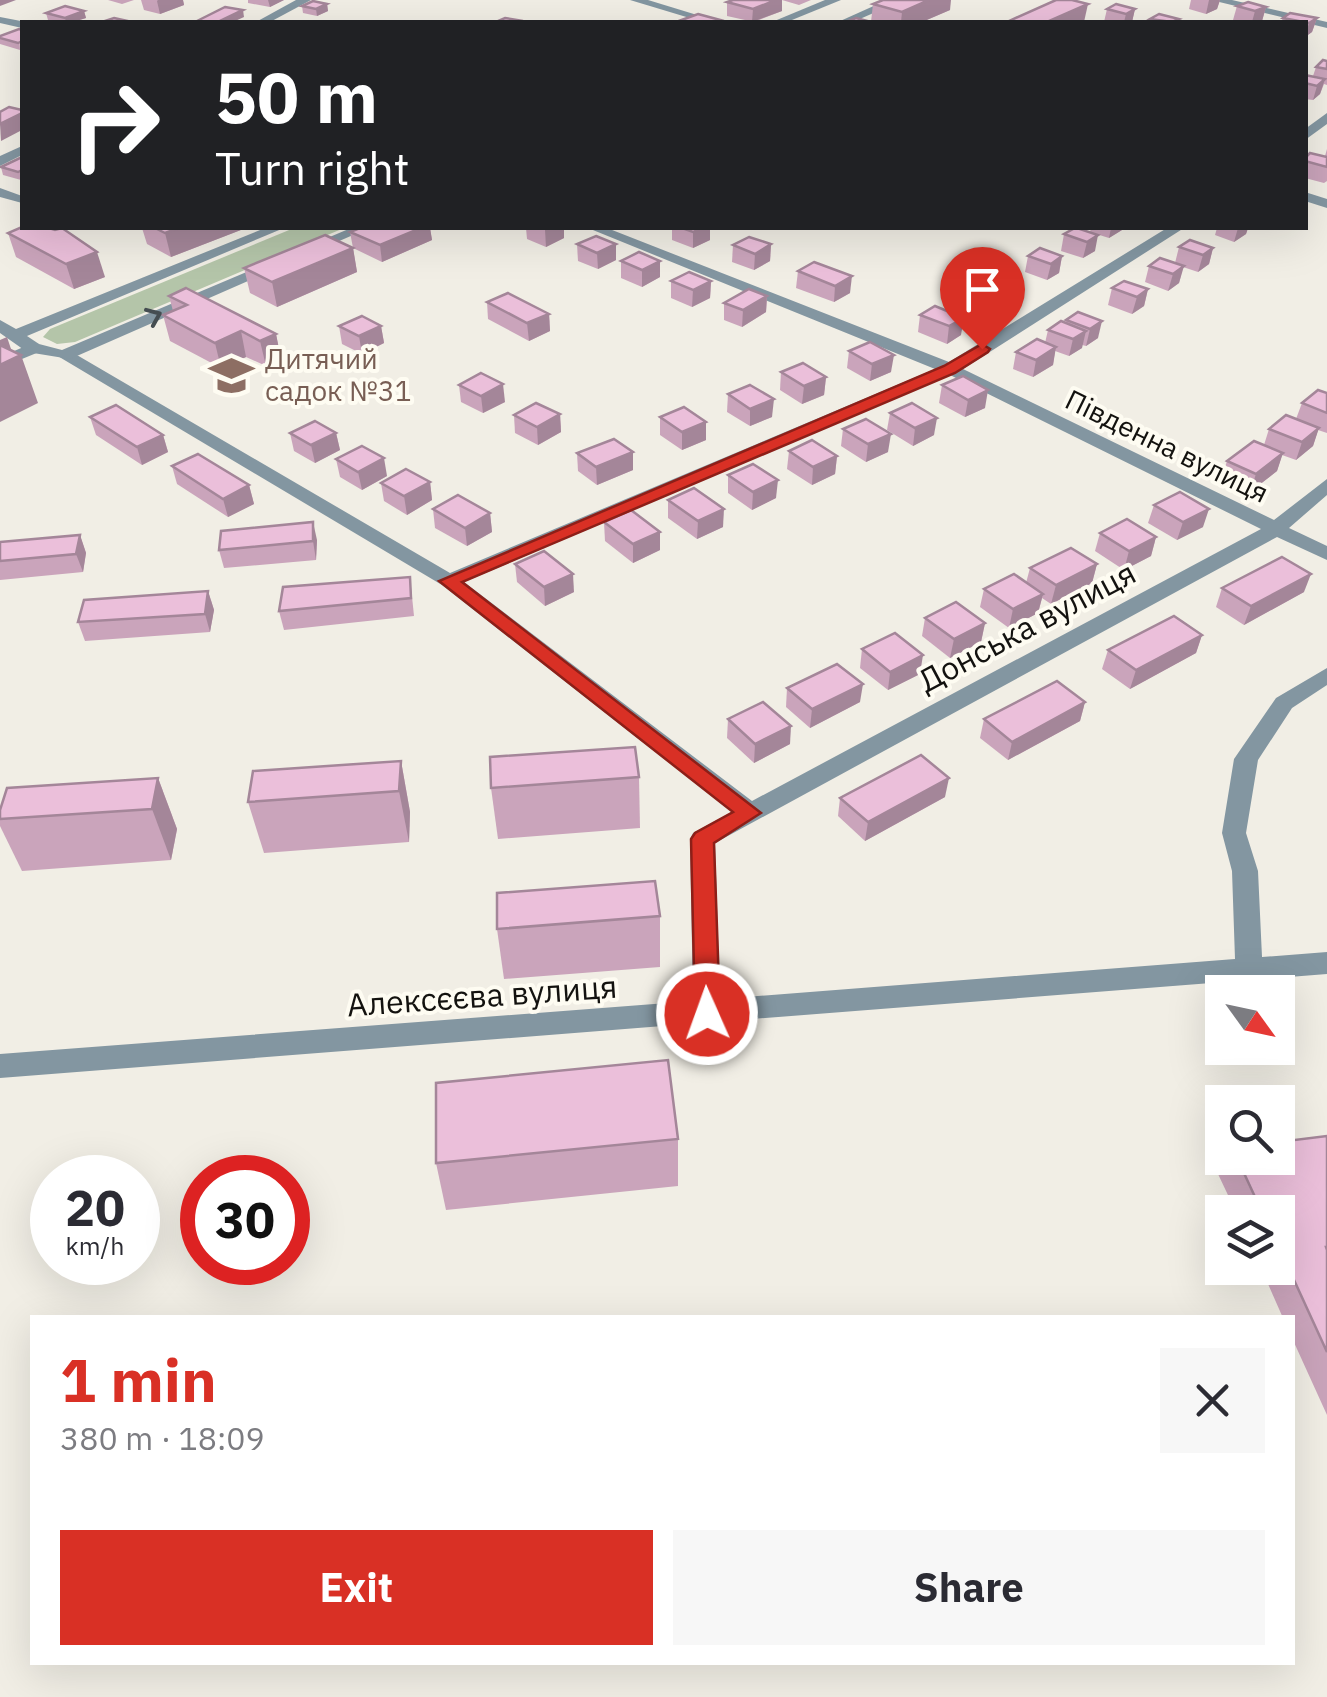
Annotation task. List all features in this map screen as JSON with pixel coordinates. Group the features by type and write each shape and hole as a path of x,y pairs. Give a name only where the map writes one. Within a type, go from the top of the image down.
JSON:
{"street":[{"path":"266,20 305,0"},
{"path":"636,0 707,20"},
{"path":"783,20 835,0"},
{"path":"849,20 897,0"},
{"path":"1217,0 1305,20"},
{"path":"1308,133 1327,117"},
{"path":"0,192 19,200"},
{"path":"18,334 272,230"},
{"path":"64,355 357,230"},
{"name":"Південна вулиця","path":"600,230 950,369 1327,554"},
{"path":"448,581 950,369 1174,230"},
{"path":"0,325 34,348 64,355 448,581 750,813"},
{"path":"0,364 34,348"},
{"name":"Донська вулиця","path":"707,1014 702,839 1275,530 1327,485"},
{"path":"1250,969 1245,871 1234,833 1246,759 1284,703 1327,674"},
{"name":"Алексєєва вулиця","path":"0,1066 1327,963"}],"green space":[{"path":"289,230 339,230 75,342 57,344 43,337 50,329"}],"building":[{"path":"776,0 753,9 727,2"},
{"path":"883,0 929,0 902,12 873,4"},
{"path":"1056,0 1088,4 1052,20 1011,20"},
{"path":"313,1 327,4 316,9 302,6"},
{"path":"1248,2 1266,7 1255,11 1237,6"},
{"path":"1116,4 1135,9 1126,14 1107,9"},
{"path":"65,6 84,11 65,18 46,13"},
{"path":"225,7 243,10 222,20 199,20"},
{"path":"1290,13 1317,18 1309,23 1283,18"},
{"path":"698,14 720,20 682,20"},
{"path":"1159,14 1179,19 1157,20 1150,19"},
{"path":"19,29 20,29 18,43 0,36"},
{"path":"1308,76 1325,79 1317,86 1308,84"},
{"path":"9,107 20,110 20,114 0,124 0,112"},
{"path":"1308,155 1327,157 1327,167 1308,162"},
{"path":"20,158 18,172 1,167"},
{"path":"20,228 65,230 97,252 66,264 8,233"},
{"path":"355,230 416,230 380,245 350,232"},
{"path":"1082,230 1098,235 1087,242 1064,234"},
{"path":"325,235 353,248 272,282 244,268"},
{"path":"596,236 616,244 597,253 577,244"},
{"path":"749,237 771,244 755,254 733,245"},
{"path":"1190,240 1213,248 1203,255 1179,247"},
{"path":"1040,248 1062,256 1051,264 1028,256"},
{"path":"639,252 660,261 642,270 621,261"},
{"path":"1160,258 1184,266 1173,274 1149,266"},
{"path":"814,262 852,276 835,286 798,271"},
{"path":"689,272 711,281 693,290 671,281"},
{"path":"993,274 1016,282 1003,290 980,282"},
{"path":"1124,281 1148,289 1137,297 1112,288"},
{"path":"186,288 276,334 260,341 241,331 215,343 163,315 187,305 169,296"},
{"path":"749,289 767,296 743,310 724,303"},
{"path":"508,293 549,314 527,323 487,302"},
{"path":"935,306 964,318 949,326 920,315"},
{"path":"1078,312 1102,321 1090,329 1066,320"},
{"path":"362,316 381,326 359,336 339,326"},
{"path":"1061,321 1086,331 1073,339 1048,330"},
{"path":"1037,339 1056,347 1036,360 1016,352"},
{"path":"870,342 894,355 872,364 849,351"},
{"path":"0,345 21,355 0,365"},
{"path":"803,363 826,377 804,386 781,372"},
{"path":"481,373 503,384 481,396 459,385"},
{"path":"963,376 988,390 968,400 942,385"},
{"path":"750,385 774,399 750,409 728,394"},
{"path":"1318,390 1327,393 1327,413 1302,403"},
{"path":"536,403 560,414 537,427 514,415"},
{"path":"912,403 937,418 915,428 890,413"},
{"path":"116,405 163,435 137,447 90,417"},
{"path":"684,407 706,422 682,432 660,417"},
{"path":"1286,415 1319,428 1302,442 1269,429"},
{"path":"866,419 891,434 868,444 843,429"},
{"path":"315,421 336,433 311,445 290,433"},
{"path":"614,439 633,452 596,467 577,453"},
{"path":"812,440 837,456 813,467 789,451"},
{"path":"1254,441 1283,453 1256,474 1227,461"},
{"path":"362,446 384,458 358,472 336,459"},
{"path":"198,454 249,485 223,499 172,466"},
{"path":"753,464 778,480 753,492 728,475"},
{"path":"406,469 430,482 404,496 381,483"},
{"path":"694,488 724,509 698,521 668,500"},
{"path":"1180,492 1209,509 1183,522 1154,505"},
{"path":"458,495 490,513 465,528 433,509"},
{"path":"631,510 660,532 633,544 604,522"},
{"path":"1127,519 1156,537 1129,551 1100,533"},
{"path":"313,522 313,541 219,550 221,531"},
{"path":"80,535 76,554 0,561 0,542"},
{"path":"1071,548 1097,564 1056,585 1030,568"},
{"path":"544,551 573,574 544,587 515,564"},
{"path":"1282,557 1311,574 1251,606 1222,588"},
{"path":"1014,574 1043,594 1013,609 984,589"},
{"path":"410,577 411,598 279,611 283,587"},
{"path":"208,591 205,614 78,622 84,600"},
{"path":"956,602 985,623 954,639 925,618"},
{"path":"1174,616 1202,635 1136,670 1108,650"},
{"path":"895,633 923,655 890,672 862,649"},
{"path":"837,664 863,684 812,709 787,688"},
{"path":"1057,681 1085,702 1012,742 984,719"},
{"path":"763,702 791,726 755,744 728,719"},
{"path":"635,747 639,777 491,788 490,757"},
{"path":"921,755 949,778 868,822 840,798"},
{"path":"401,761 399,791 248,802 253,771"},
{"path":"158,778 152,809 0,819 7,788"},
{"path":"655,881 660,916 497,929 497,893"},
{"path":"668,1060 678,1139 436,1163 436,1083"},
{"path":"1327,1136 1327,1352 1295,1282 1295,1195 1254,1195 1245,1175 1295,1175 1295,1140"}],"place":[{"name":"Дитячий садок №31","path":"232,375"}],"route":[{"path":"707,1014 702,839 750,813 448,581 950,369 982,349"}]}
